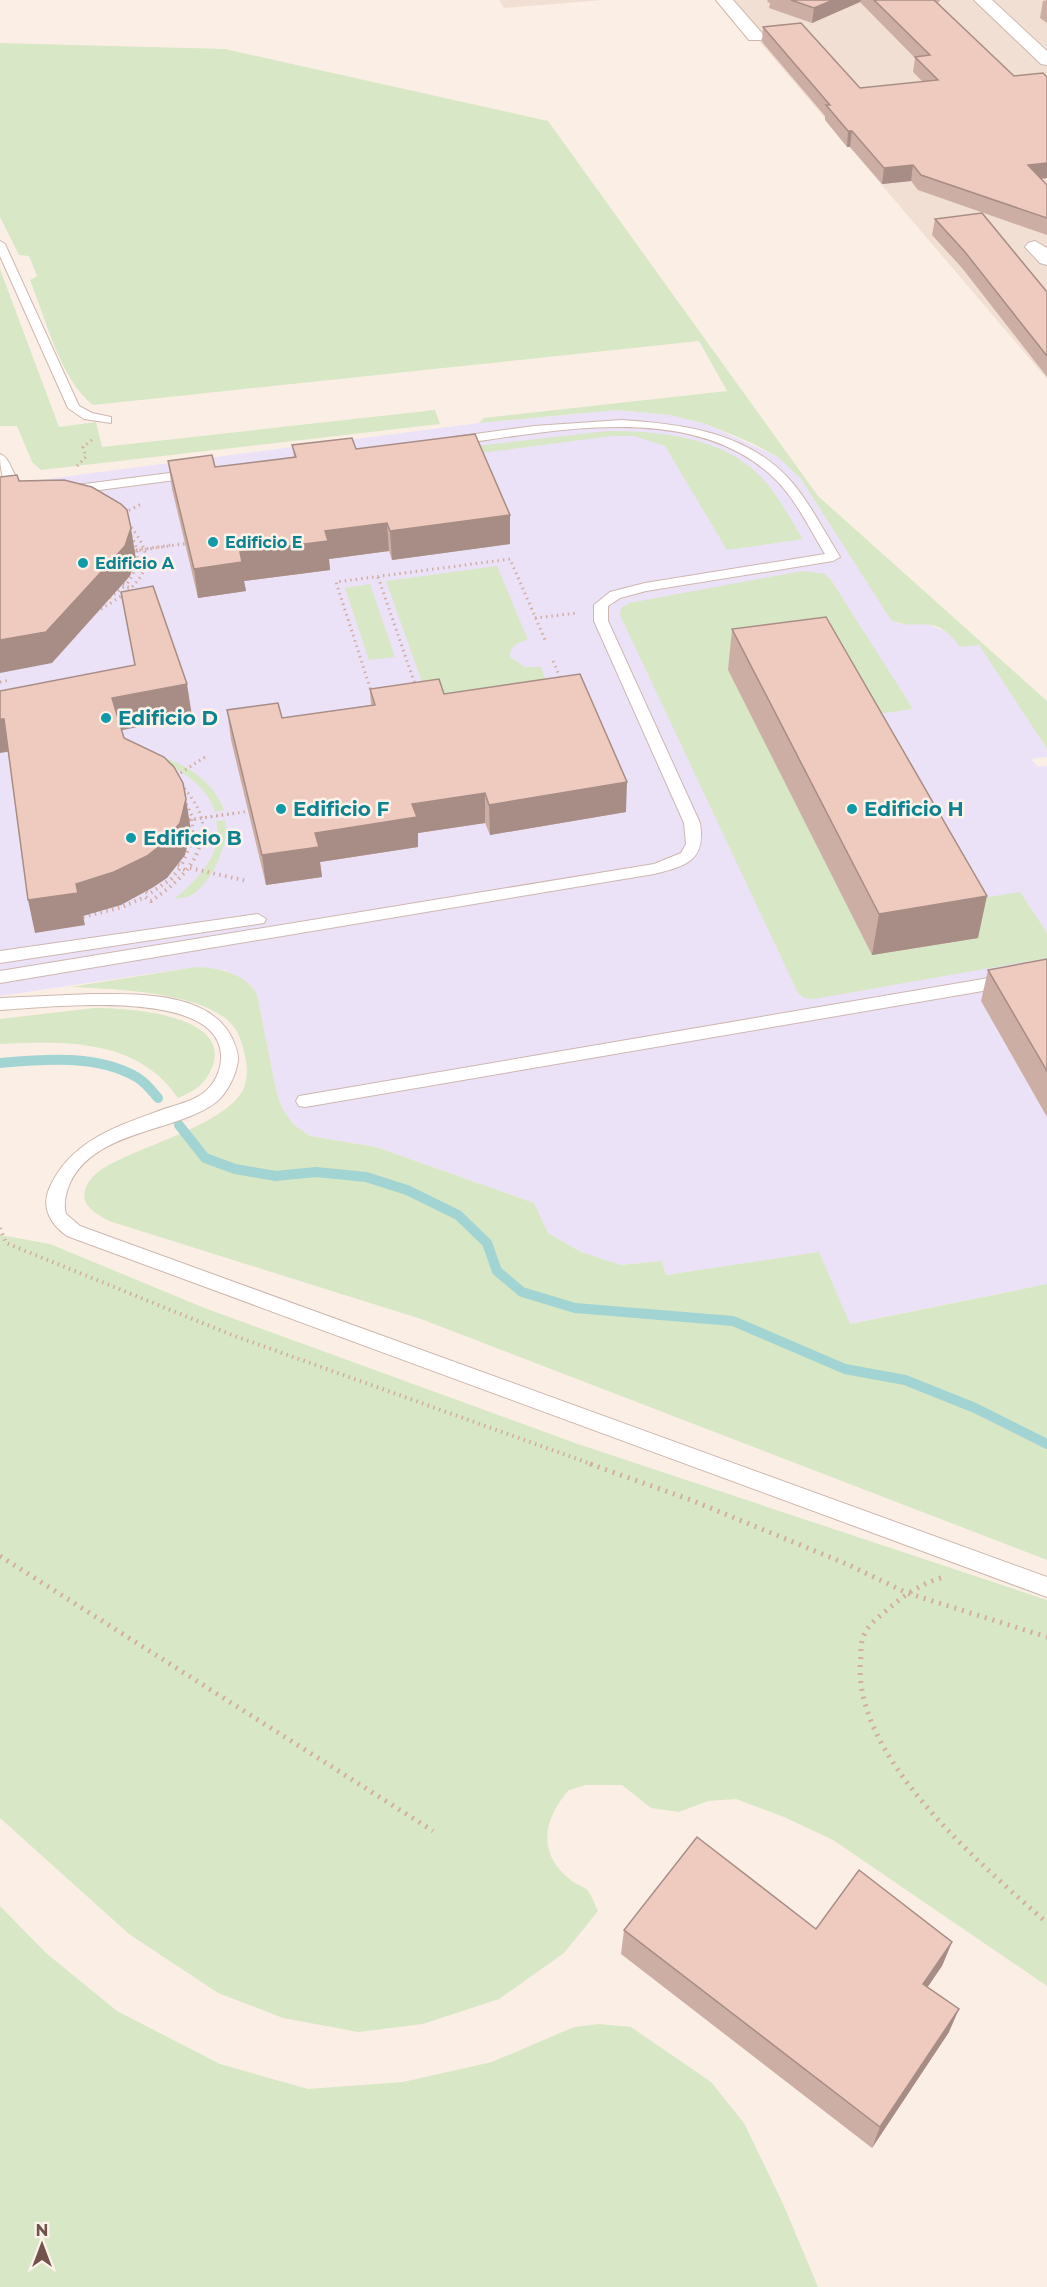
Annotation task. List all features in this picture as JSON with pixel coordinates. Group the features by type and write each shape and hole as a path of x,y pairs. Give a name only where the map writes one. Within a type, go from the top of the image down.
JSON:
{"street":[{"path":"724,0 755,36"},
{"path":"982,0 1047,60"}],"lane":[{"path":"0,244 74,408 88,416 107,420"},
{"path":"0,957 654,869 685,859 692,851 694,843 692,823 601,621 600,611 604,601 623,592 833,557 801,503 771,468 743,450 694,432 653,425 614,424 443,442"},
{"path":"0,458 7,477 15,488 37,492"},
{"path":"57,491 211,472"},
{"path":"0,489 7,477"},
{"path":"0,977 50,969 259,922"},
{"path":"0,969 50,969"},
{"path":"305,1101 1047,974"},
{"path":"0,1004 103,998 160,1004 186,1010 203,1018 220,1031 227,1042 230,1060 217,1092 208,1099 114,1136 92,1148 65,1175 54,1203 57,1216 64,1226 80,1235 1047,1587"}],"path":[{"path":"37,492 78,466 86,457 83,447 87,441 100,437"},
{"path":"117,517 130,510"},
{"path":"90,615 123,597 144,568 147,558 142,538 127,523"},
{"path":"121,526 135,540 135,550 140,558 133,577 126,585 123,584"},
{"path":"135,550 192,542"},
{"path":"135,550 171,545"},
{"path":"372,695 336,582 510,559 546,642"},
{"path":"378,577 419,696"},
{"path":"92,609 125,586 142,589"},
{"path":"535,618 572,612 580,615"},
{"path":"554,661 564,687"},
{"path":"0,682 10,680"},
{"path":"172,779 208,755"},
{"path":"83,917 122,907 145,897 151,901 178,882 189,869 202,844 205,831 191,794 168,776"},
{"path":"178,792 189,806 191,820 196,831 193,844 181,866 178,865"},
{"path":"191,820 257,810"},
{"path":"191,820 235,813"},
{"path":"146,892 149,894 156,890 180,868 247,881"},
{"path":"0,1228 6,1243 232,1335 691,1500 849,1565 907,1593 1047,1638"},
{"path":"0,1556 433,1831"},
{"path":"945,1576 907,1593 880,1616 863,1636 858,1666 862,1699 875,1735 926,1808 1047,1923"}],"shaded area":[{"path":"499,0 603,0 504,8"},
{"path":"724,0 1047,0 1047,379"},
{"path":"617,410 670,415 706,424 778,457 801,479 891,619 899,624 924,623 979,644 1047,749 1047,757 1031,759 1038,767 1047,766 1047,1284 849,1324 819,1252 666,1275 662,1261 621,1265 581,1252 548,1233 534,1203 376,1147 310,1136 293,1124 282,1108 276,1090 257,994 225,970 196,967 0,996 0,485 479,423"}],"green space":[{"path":"0,43 225,49 548,121 818,496 1047,701 1047,749 979,645 960,647 942,629 926,624 901,623 891,620 801,479 778,457 752,443 706,424 670,415 617,410 479,423 484,418 727,391 699,341 93,405 72,381 63,365 30,280 37,276 29,256 19,255 0,217"},
{"path":"0,269 59,427 96,422 102,447 435,410 440,424 41,470 32,462 17,426 0,426"},
{"path":"608,431 670,435 710,445 729,453 747,464 762,478 779,500 803,539 727,550 665,446 634,436 612,436 480,453 476,446"},
{"path":"497,566 528,640 515,645 510,657 525,667 541,667 546,682 428,699 386,581"},
{"path":"802,571 825,574 831,580 913,709 855,717 957,902 1020,892 1047,933 1047,958 814,999 804,998 798,993 620,615 621,608 629,603"},
{"path":"370,584 395,657 369,660 345,588"},
{"path":"152,754 164,757 195,773 212,789 224,810 215,812 211,802 198,785 181,771"},
{"path":"225,820 225,840 222,852 211,874 204,884 188,897 174,899 207,865 216,844 218,833 216,821"},
{"path":"196,967 214,969 238,976 257,994 276,1090 282,1108 293,1124 310,1136 376,1147 534,1203 548,1233 581,1252 621,1265 662,1261 666,1275 819,1252 850,1324 1047,1284 1047,1560 421,1319 109,1221 99,1215 90,1208 85,1199 86,1187 92,1178 111,1164 205,1122 221,1112 243,1090 247,1077 246,1063 239,1036 229,1021 211,1010 189,1001 164,995 70,987"},
{"path":"94,1008 149,1012 171,1017 190,1024 206,1034 214,1048 213,1065 204,1082 178,1098 161,1078 142,1064 98,1047 49,1043 0,1044 0,1019"},
{"path":"0,1235 50,1244 207,1309 575,1443 1047,1600 1047,1986 833,1840 784,1817 736,1799 708,1801 679,1812 651,1808 622,1785 586,1785 569,1790 560,1801 549,1824 548,1848 553,1859 560,1871 588,1891 598,1911 564,1953 499,1999 423,2024 358,2032 283,2018 218,1993 129,1934 0,1818"},
{"path":"0,1906 46,1953 117,2011 220,2064 308,2089 403,2082 492,2062 574,2027 599,2024 631,2027 711,2082 744,2123 784,2206 818,2287 0,2287"}],"building":[{"path":"791,0 833,0 814,8"},
{"path":"874,0 934,0 1014,76 1043,73 1047,77 1047,163 1028,165 1047,185 1047,218 921,175 913,165 884,168 852,131 848,131 826,105 830,105 763,27 801,23 860,88 938,80 915,57 930,55"},
{"path":"982,213 1047,292 1047,356 965,252 935,219"},
{"path":"475,434 510,515 390,531 387,523 325,531 328,541 240,552 242,562 194,569 168,461 212,455 215,467 296,457 292,445 352,438 356,449"},
{"path":"17,475 19,481 64,480 92,487 127,510 131,528 125,546 46,632 0,640 0,477"},
{"path":"153,586 187,684 112,698 124,738 164,757 174,767 183,783 186,799 180,823 161,845 147,856 114,872 76,884 78,893 28,900 4,719 0,719 0,691 135,665 121,592"},
{"name":"Edificio H","path":"826,617 987,896 879,914 732,629"},
{"path":"580,674 627,782 489,805 485,793 412,804 417,817 315,833 319,847 262,855 227,710 278,703 282,718 375,705 370,689 439,679 444,694"},
{"path":"1047,959 1047,1071 988,970"},
{"path":"697,1837 816,1929 859,1870 952,1942 923,1984 959,2009 880,2127 624,1930"}],"waterway":[{"path":"0,1063 71,1060 106,1065 138,1078 158,1098"},
{"path":"179,1125 205,1158 235,1169 276,1176 316,1172 366,1177 407,1190 458,1215 487,1243 497,1271 522,1292 575,1308 733,1321 845,1369 905,1380 975,1408 1047,1444"}],"place":[{"name":"Edificio E","path":"213,542"},
{"name":"Edificio A","path":"83,563"},
{"name":"Edificio D","path":"106,718"},
{"name":"Edificio F","path":"281,809"},
{"name":"Edificio H","path":"852,809"},
{"name":"Edificio B","path":"131,838"}]}
